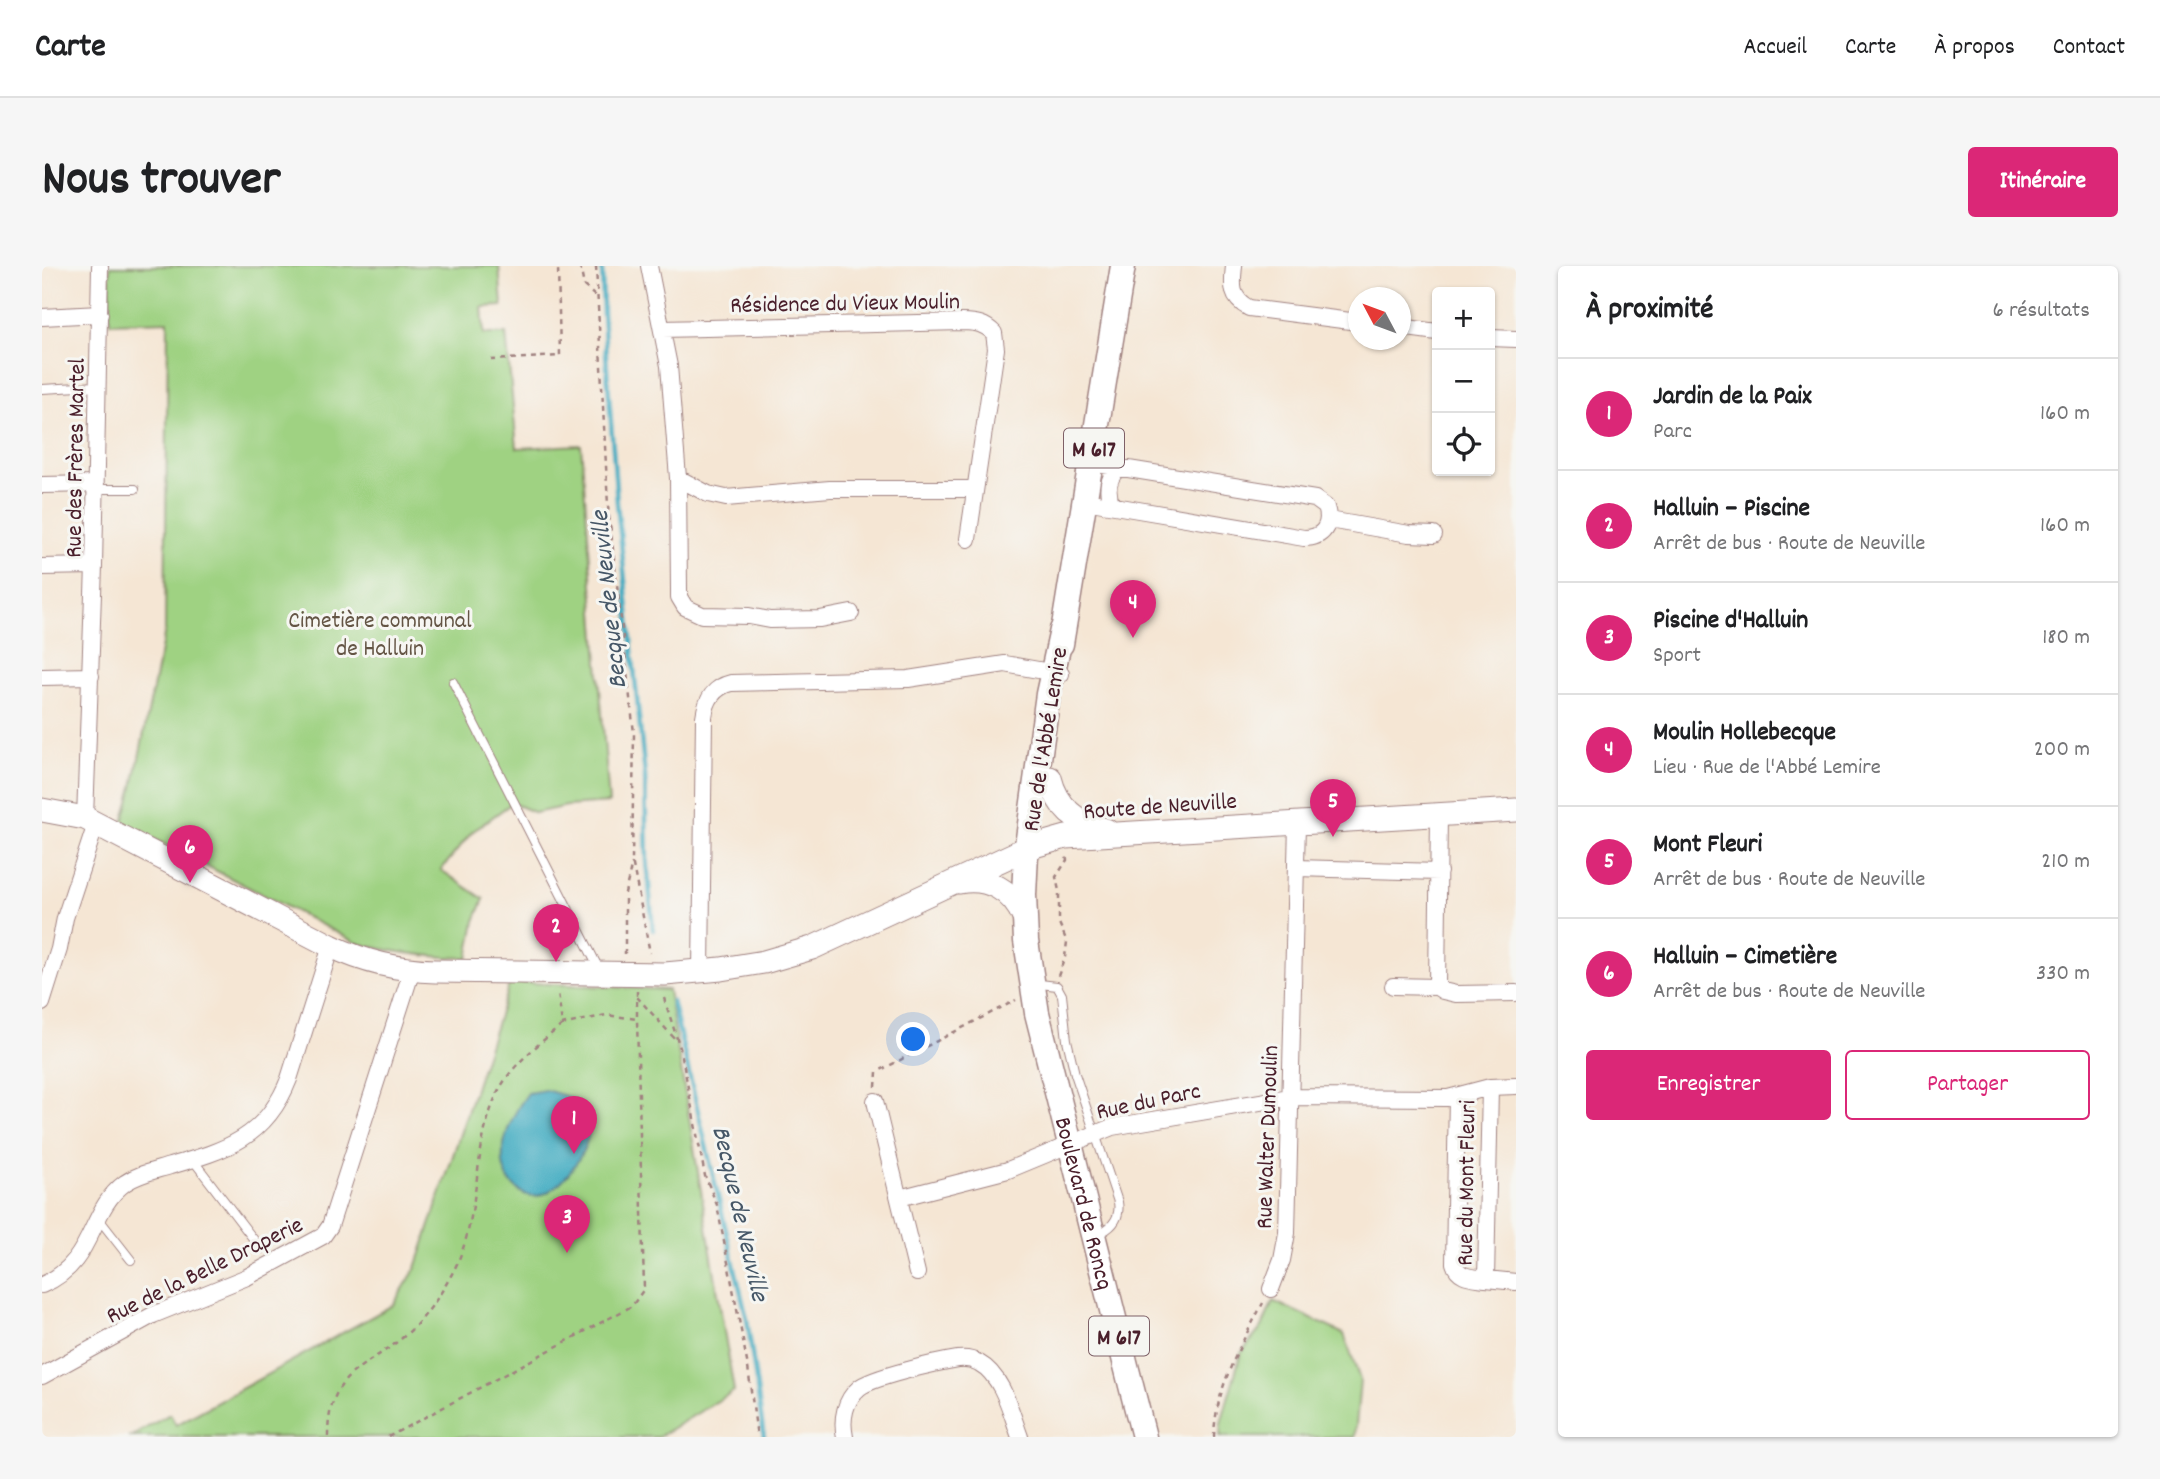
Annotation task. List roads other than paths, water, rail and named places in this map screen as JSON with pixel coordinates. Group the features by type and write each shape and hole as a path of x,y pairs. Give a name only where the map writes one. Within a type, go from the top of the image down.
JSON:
{"main road":[{"name":"Rue de l'Abbé Lemire","path":"1034,846 1062,630 1123,266"},
{"name":"Rue de l'Abbé Lemire","path":"1034,846 1050,778 1063,691 1057,674"},
{"name":"Boulevard de Roncq","path":"1034,846 1024,876 1024,918 1043,987"},
{"name":"Boulevard de Roncq","path":"1034,846 1048,1051 1144,1437"}],"street":[{"name":"Rue des Frères Martel","path":"42,1003 57,958 90,821 100,266"},
{"path":"649,266 671,384 678,478 679,590 682,603 690,611 702,615 750,616 770,620 820,619 851,613"},
{"path":"1234,266 1234,294 1237,300 1248,308 1348,321"},
{"path":"42,317 100,314"},
{"name":"Résidence du Vieux Moulin","path":"662,329 963,322 982,325 995,333 996,349 968,539"},
{"path":"1411,328 1432,331"},
{"path":"1495,338 1516,339"},
{"path":"1085,501 1304,538 1318,536 1329,520 1326,508 1315,499 1091,463"},
{"path":"1112,505 1108,485 1112,475 1120,467"},
{"path":"678,478 708,494 726,498 830,489 975,489"},
{"path":"42,485 96,486"},
{"path":"1329,520 1409,534 1434,535"},
{"path":"42,567 94,566"},
{"path":"701,972 704,717 708,701 717,689 731,683 908,679 1005,664 1057,674"},
{"path":"42,677 91,676"},
{"path":"1050,778 1057,799 1070,814 1101,829 1133,833"},
{"name":"Route de Neuville","path":"42,810 90,821 331,946 373,963 412,970 601,974 633,982 764,962 812,948 1034,846 1066,837 1516,810"},
{"path":"1437,987 1439,815"},
{"name":"Rue Walter Dumoulin","path":"1271,1289 1282,1260 1287,1233 1297,823"},
{"path":"1296,868 1439,872"},
{"path":"949,884 974,880 993,884 1016,901 1024,918"},
{"path":"42,1285 60,1276 72,1265 115,1192 131,1179 223,1150 259,1128 276,1105 289,1079 331,946"},
{"name":"Rue de la Belle Draperie","path":"42,1376 153,1315 247,1277 323,1236 330,1226 412,970"},
{"path":"1393,986 1437,987 1455,994 1516,993"},
{"name":"Rue du Mont Fleuri","path":"1290,1097 1425,1099 1457,1096 1490,1087 1516,1086"},
{"name":"Rue du Mont Fleuri","path":"1486,1279 1490,1087"},
{"name":"Rue du Mont Fleuri","path":"1457,1096 1454,1263 1458,1272 1463,1275 1516,1282"},
{"name":"Rue du Parc","path":"899,1198 1008,1170 1112,1127 1290,1097"},
{"path":"875,1101 917,1273"},
{"path":"845,1437 842,1426 847,1404 867,1382 960,1359 976,1361 991,1373 1020,1437"}],"lane":[{"path":"42,389 98,386"},
{"path":"96,486 135,489"},
{"path":"453,682 601,974"},
{"path":"1043,987 1062,995 1067,1040 1075,1074 1119,1208 1115,1222 1093,1236"},
{"path":"193,1160 261,1249"},
{"path":"99,1219 131,1260"}],"water":[{"path":"545,1090 580,1103 587,1113 590,1126 581,1155 573,1168 552,1189 541,1195 531,1196 519,1191 508,1179 504,1167 504,1141 514,1115 528,1093"}],"waterway":[{"name":"Becque de Neuville","path":"602,266 617,503 645,776 647,861 653,930"},
{"name":"Becque de Neuville","path":"672,1001 747,1319 764,1437"}],"place":[{"name":"Moulin Hollebecque","path":"1133,638"},
{"name":"Mont Fleuri","path":"1333,837"},
{"name":"Halluin – Cimetière","path":"190,883"},
{"name":"Halluin – Piscine","path":"556,962"},
{"name":"Jardin de la Paix","path":"574,1154"},
{"name":"Piscine d'Halluin","path":"567,1253"}],"park label":[{"name":"Cimetière communal de Halluin","path":"380,633"}]}
